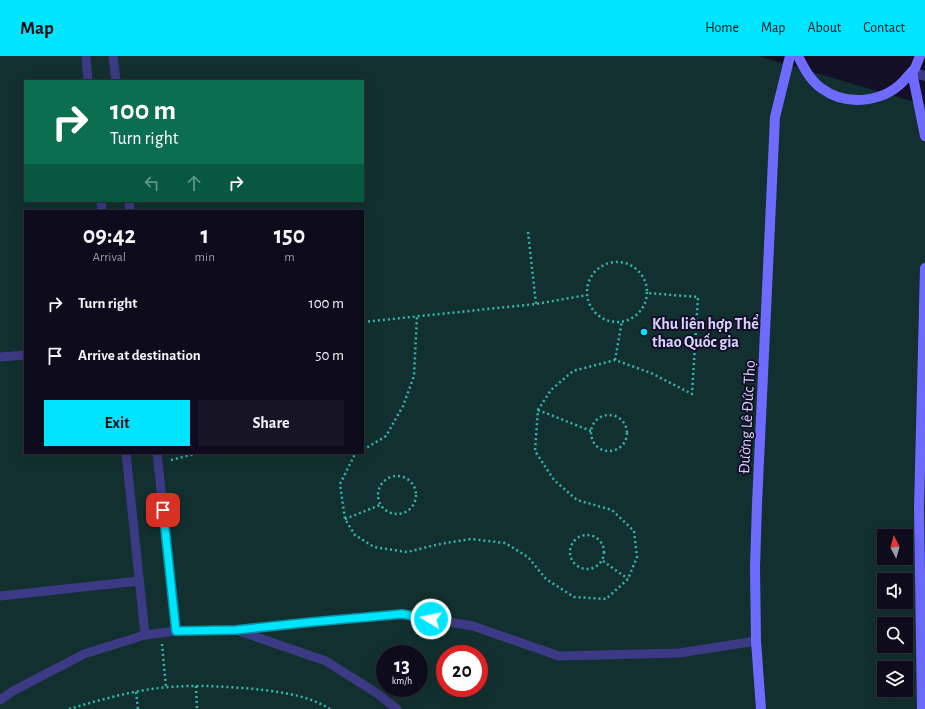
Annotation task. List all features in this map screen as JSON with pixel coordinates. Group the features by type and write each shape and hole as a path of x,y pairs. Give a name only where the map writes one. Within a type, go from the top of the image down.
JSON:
{"main road":[{"name":"Đường Lê Đức Thọ","path":"761,709 756,641 755,567 757,512 775,117 790,56"},
{"path":"798,56 806,73 821,88 840,97 862,100 883,96 901,85 915,68 920,56"},
{"path":"912,72 925,136"},
{"path":"922,709 923,670 919,508 925,268"}],"street":[{"path":"912,72 925,76"}],"lane":[{"path":"86,56 88,80"},
{"path":"113,56 116,80"},
{"path":"0,357 24,355"},
{"path":"126,454 145,635"},
{"path":"157,454 176,631"},
{"path":"0,596 139,581"},
{"path":"0,700 13,691 84,654 145,635 176,631 236,630 402,614 473,626 559,656 679,653 756,641"},
{"path":"236,630 326,661 378,694 397,709"}],"path":[{"path":"528,232 536,304"},
{"path":"616,262 625,263 634,267 641,274 646,283 647,293 645,303 640,312 632,318 612,322 595,312 589,304 587,285 591,276 597,269 606,264 616,262"},
{"path":"357,454 354,456 340,484 345,519 355,535 374,547 407,552 440,544 471,539 505,543 528,557 546,579 574,597 606,598 628,579 637,557 634,531 612,510 577,500 554,480 535,451 538,410 551,390 573,371 614,360 651,372 692,394 698,297 647,293"},
{"path":"364,322 536,304 587,295"},
{"path":"364,449 386,436 403,406 414,376 417,316"},
{"path":"614,360 622,321"},
{"path":"538,410 591,431"},
{"path":"602,416 614,416 624,422 628,434 624,445 614,451 608,452 597,447 591,437 591,431 593,425 602,416"},
{"path":"158,464 195,454"},
{"path":"391,476 404,476 414,485 417,497 412,508 407,511 401,514 389,513 380,505 378,498 380,485 391,476"},
{"path":"345,519 380,505"},
{"path":"582,536 594,536 603,544 605,549 603,561 595,568 589,570 579,568 574,564 570,554 572,544 576,539 582,536"},
{"path":"603,561 628,579"},
{"path":"163,658 166,688"},
{"path":"196,686 197,709"},
{"path":"69,709 114,696 136,692 166,688 216,686 301,696 330,709"},
{"path":"136,692 138,709"}],"green space":[{"name":"Khu liên hợp Thể thao Quốc gia","path":"0,56 758,56 925,105 925,709 0,709"}],"place":[{"name":"Khu liên hợp Thể thao Quốc gia","path":"644,332"}],"route":[{"path":"163,510 176,631 236,630 402,614 431,619"}]}
